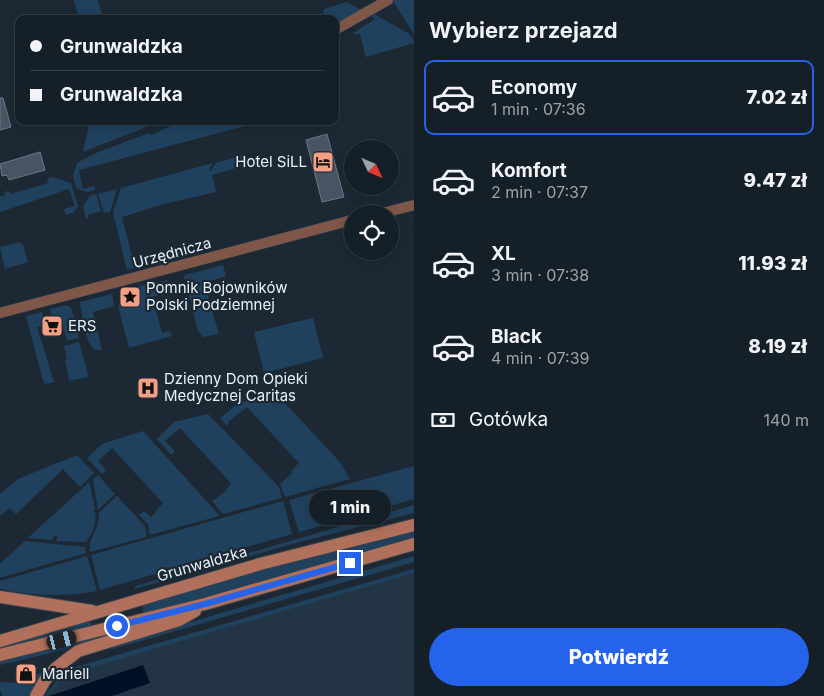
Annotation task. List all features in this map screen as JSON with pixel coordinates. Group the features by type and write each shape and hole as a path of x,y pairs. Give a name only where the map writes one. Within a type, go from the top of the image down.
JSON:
{"main road":[{"name":"Grunwaldzka","path":"0,640 260,564 414,525"},
{"path":"0,655 205,604 414,544"},
{"path":"0,597 94,612"},
{"path":"36,696 45,680 56,668 78,651 180,620 205,604"}],"street":[{"path":"339,28 388,0"},
{"path":"399,209 414,205"},
{"name":"Urzędnicza","path":"0,313 344,222"}],"shaded area":[{"path":"74,0 98,0 102,15 78,15"},
{"path":"414,0 414,34 393,1"},
{"path":"347,2 362,10 339,24 339,15 323,15 324,9"},
{"path":"372,13 408,33 414,40 414,43 366,57 360,34 353,33 375,19 369,15"},
{"path":"89,125 151,125 83,152"},
{"path":"173,125 249,125 79,170 83,189 94,186 95,190 87,192 76,188 73,175 77,163 96,153 149,133 151,135"},
{"path":"243,155 257,162 212,175 216,192 164,204 122,217 135,268 127,270 113,212 121,188 213,163 210,171 216,163"},
{"path":"53,177 71,183 78,206 74,212 66,215 64,209 75,206 69,189 0,212 0,196 5,196 4,192 9,191 11,194 48,183 47,179"},
{"path":"117,189 110,212 104,213 98,194"},
{"path":"96,194 101,211 88,215 86,219 83,206 90,196"},
{"path":"20,242 23,245 28,262 5,269 0,247"},
{"path":"223,265 226,276 204,283 219,334 203,337 198,331 184,277 185,275"},
{"path":"167,280 171,291 152,297 162,333 170,331 172,336 129,348 118,306 121,303 134,299 132,288"},
{"path":"112,294 114,306 93,312 102,350 95,350 86,335 80,302"},
{"path":"66,305 71,307 79,338 67,341 61,320 52,316 50,309"},
{"path":"42,312 45,325 37,327 54,382 44,384 26,316"},
{"path":"313,318 323,358 264,373 254,332"},
{"path":"79,342 88,374 87,377 69,381 64,346"},
{"path":"274,394 280,398 340,462 350,479 285,497 280,484 292,473 291,471 299,463 247,407 229,421 227,426 220,418 237,404"},
{"path":"208,414 279,487 282,498 223,514 212,501 225,492 231,483 180,428 165,441 175,451 171,455 157,439 174,422"},
{"path":"143,431 219,516 150,535 148,524 139,515 144,511 151,517 163,503 112,448 98,461 106,470 102,474 87,458 102,444"},
{"path":"77,455 94,473 80,487 63,469 16,514 10,508 0,516 0,494 18,479"},
{"path":"414,466 414,499 299,532 289,500"},
{"path":"98,475 115,494 98,510 93,479"},
{"path":"89,482 95,509 92,512 95,511 95,524 86,542 55,541 58,538 56,535 51,540 28,538"},
{"path":"117,496 144,525 146,537 90,552 99,513"},
{"path":"283,501 292,534 100,590 91,555"},
{"path":"414,505 414,513 292,544 135,589 135,586"},
{"path":"414,531 414,537 144,614 142,604 250,573"},
{"path":"25,541 85,547 86,553 0,578 0,564"},
{"path":"87,556 97,591 48,595 0,589 0,581"},
{"path":"414,556 414,562 134,643 112,649 110,646"},
{"path":"414,569 414,573 66,675 45,696 58,679 72,668"},
{"path":"414,573 414,696 47,696 66,675"},
{"path":"89,619 92,627 0,650 0,646"},
{"path":"96,637 98,642 0,665 0,660"},
{"path":"143,665 150,683 112,696 49,696"},
{"path":"46,670 30,696 3,696 0,690 0,682 14,683 27,680"}],"building":[{"path":"0,98 3,98 11,127 0,130"},
{"name":"Hotel SiLL","path":"327,134 344,197 322,202 306,140"},
{"path":"40,152 45,170 9,180 7,175 2,176 0,164"}],"place":[{"name":"Hotel SiLL","path":"323,162"},
{"name":"Pomnik Bojowników Polski Podziemnej","path":"130,297"},
{"name":"ERS","path":"52,326"},
{"name":"Dzienny Dom Opieki Medycznej Caritas","path":"148,388"},
{"name":"Mariell","path":"26,674"}],"route":[{"path":"117,626 205,604 350,563"}]}
